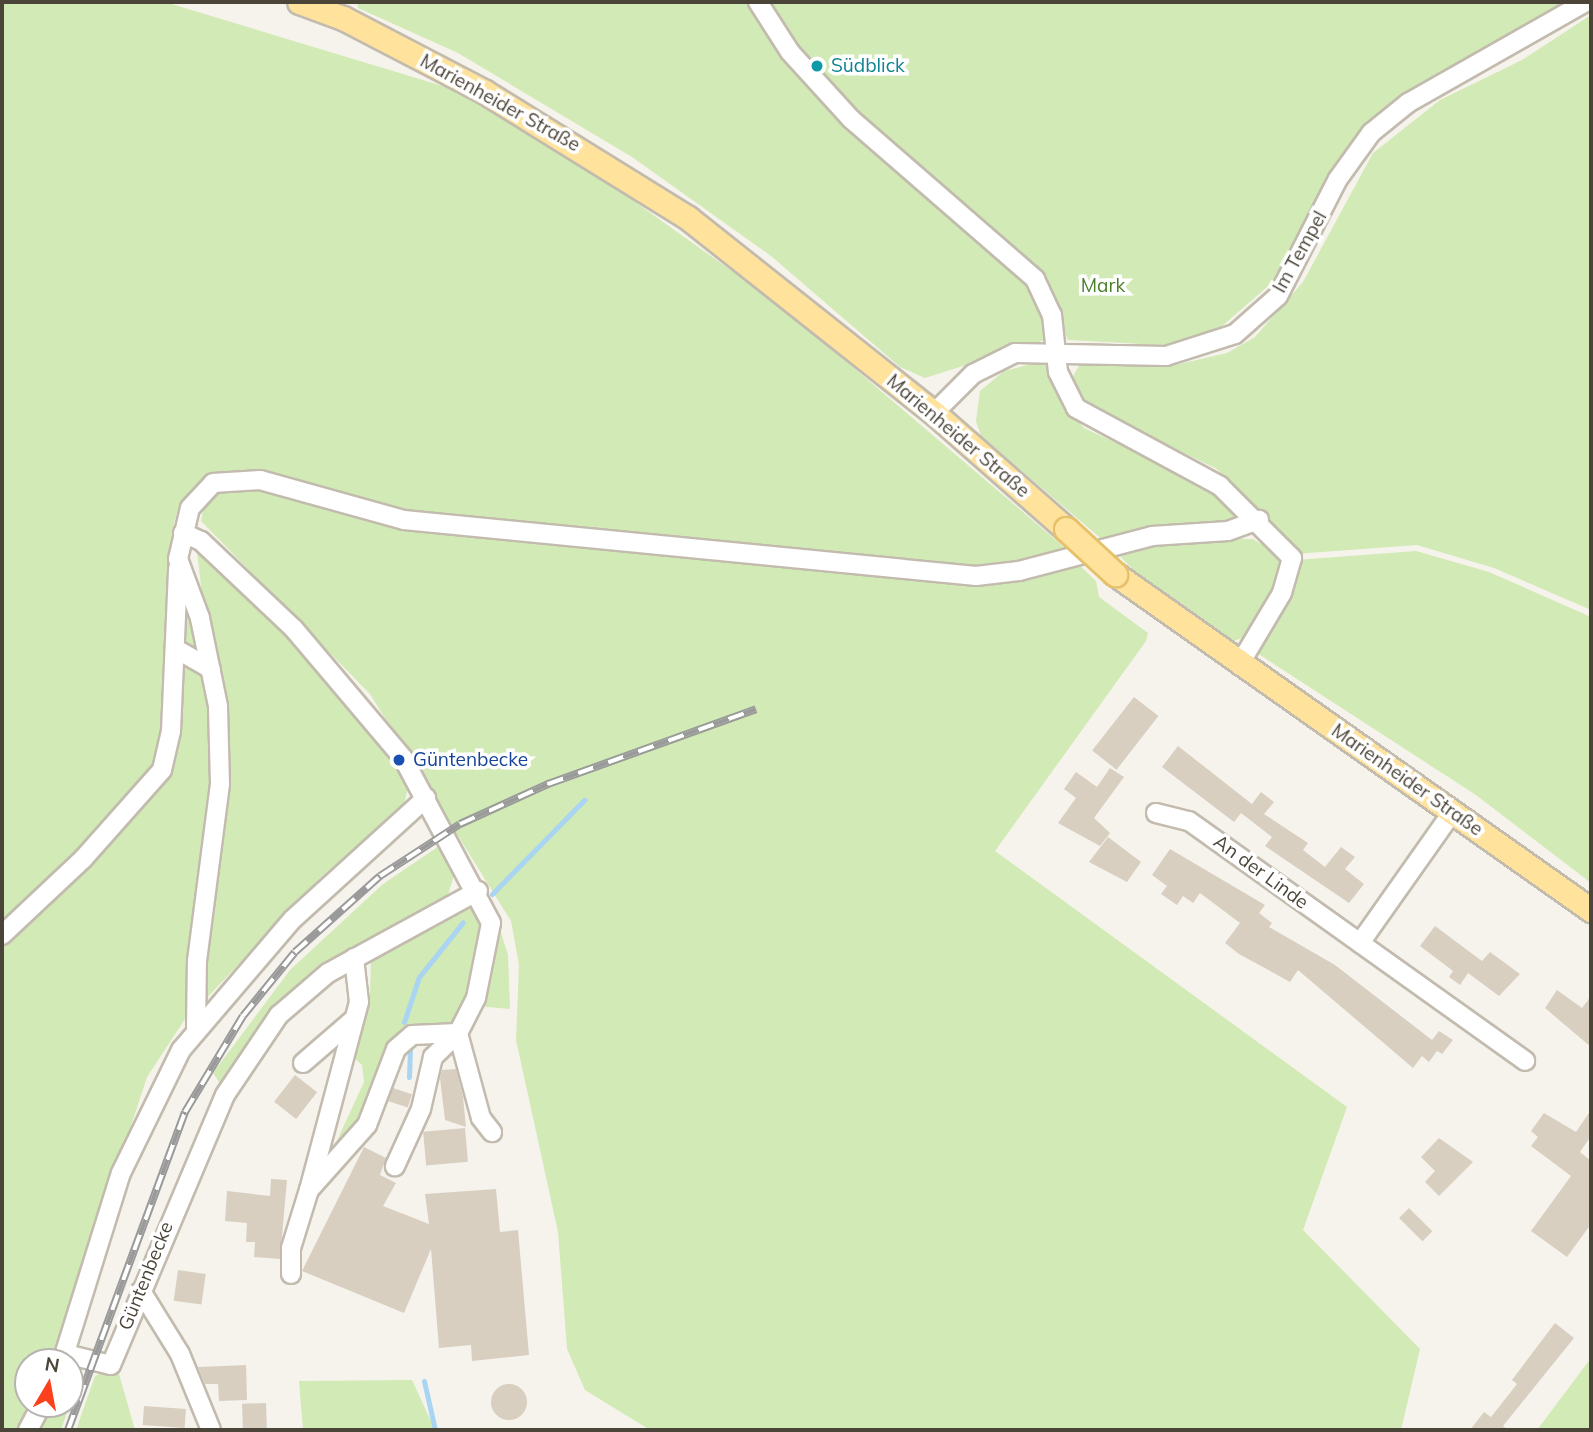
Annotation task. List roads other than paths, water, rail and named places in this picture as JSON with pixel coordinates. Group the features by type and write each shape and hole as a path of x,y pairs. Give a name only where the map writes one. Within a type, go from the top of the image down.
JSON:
{"main road":[{"name":"Marienheider Straße","path":"299,2 343,18 595,156 707,232 934,413 1115,574 1239,665 1453,811 1591,910"}],"street":[{"path":"758,2 790,52 851,119 1035,279 1052,315 1055,349 1065,394 1076,408 1194,468 1259,520 1292,558 1282,593 1239,665"},
{"name":"Im Tempel","path":"934,413 994,361 1055,349 1166,356 1235,334 1278,296 1338,179 1371,133 1408,103 1586,2"},
{"path":"2,935 83,859 162,770 176,649 178,559 183,533 203,490 239,477 404,520 976,576 1152,536 1228,531 1259,520"},
{"path":"183,533 201,541 328,664 403,758 478,891 491,923 486,968 458,1033 433,1057 421,1109 395,1166"},
{"path":"178,559 211,669 220,784 197,961 196,1029"},
{"path":"176,649 211,669"},
{"path":"67,1348 125,1163 150,1103 196,1029 293,919 426,799"},
{"path":"1360,943 1453,811"},
{"name":"An der Linde","path":"1156,813 1189,821 1525,1061"},
{"name":"Güntenbecke","path":"84,1361 111,1365 186,1175 255,1045 301,993 354,958 478,891"},
{"path":"291,1274 291,1248 354,1019 360,988 354,958"},
{"path":"303,1063 354,1019"},
{"path":"309,1190 367,1125 402,1041 420,1033 458,1033"},
{"path":"458,1033 481,1118 492,1132"},
{"path":"141,1291 180,1354 211,1430"}],"waterway":[{"path":"492,894 584,800"},
{"name":"Güntenbecke","path":"404,1022 419,977 463,922"},
{"name":"Güntenbecke","path":"409,1077 410,1051"},
{"name":"Güntenbecke","path":"424,1381 435,1430"}],"railway":[{"path":"68,1430 185,1112 243,1016 295,952 380,876 460,824 548,784 756,709"}],"place":[{"name":"Südblick","path":"817,66"},
{"name":"Güntenbecke","path":"399,760"}],"park label":[{"name":"Mark","path":"1103,286"}]}
